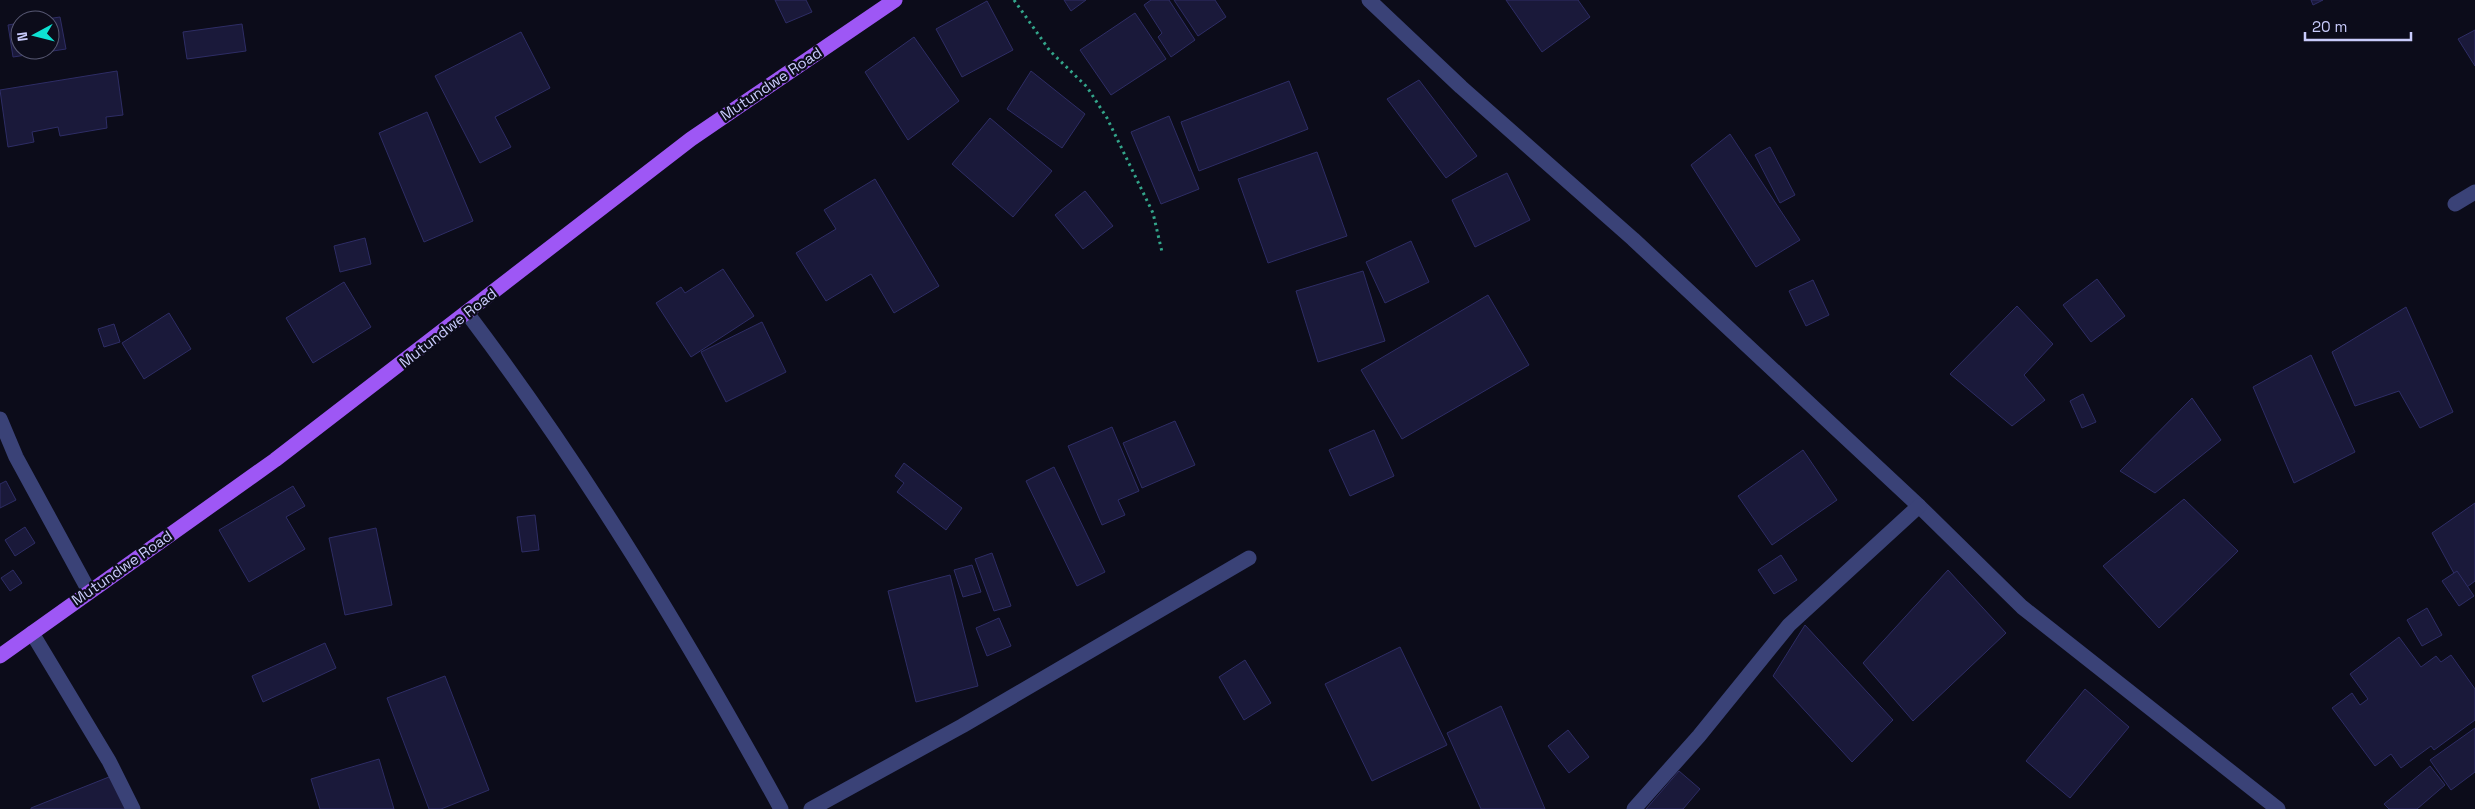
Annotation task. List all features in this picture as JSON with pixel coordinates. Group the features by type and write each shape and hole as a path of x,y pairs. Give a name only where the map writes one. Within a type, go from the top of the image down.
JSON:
{"main road":[{"name":"Mutundwe Road","path":"0,656 275,460 691,139 895,0"}],"street":[{"path":"1369,0 1462,87 1633,239 1919,506 2022,607 2278,809"},
{"path":"2455,204 2475,192"},
{"path":"467,312 525,389 602,508 689,648 781,809"},
{"path":"0,419 16,457 89,592"},
{"path":"1634,809 1699,736 1789,625 1919,506"},
{"path":"811,809 962,726 1249,558"},
{"path":"32,633 109,761 133,809"}],"path":[{"path":"1014,0 1050,51 1087,87 1106,118 1153,214 1162,252"}],"building":[{"path":"775,0 806,0 812,12 786,23"},
{"path":"1064,0 1086,0 1071,11"},
{"path":"1151,0 1169,0 1195,40 1171,57 1158,37 1162,33 1144,5"},
{"path":"1174,0 1215,0 1226,17 1198,36"},
{"path":"1506,0 1578,0 1590,17 1542,52"},
{"path":"2311,0 2323,0 2313,5"},
{"path":"987,1 1013,50 962,77 936,29"},
{"path":"1135,13 1166,59 1111,95 1080,50"},
{"path":"60,17 66,49 60,50"},
{"path":"242,24 246,51 187,59 183,32"},
{"path":"2475,30 2475,66 2458,39"},
{"path":"521,32 550,88 495,117 511,147 480,163 435,76"},
{"path":"914,37 959,101 908,140 865,72"},
{"path":"117,71 123,115 106,117 107,128 60,136 58,127 32,132 34,142 8,147 0,90"},
{"path":"1031,71 1085,114 1062,148 1007,109"},
{"path":"1419,80 1477,156 1446,178 1387,99"},
{"path":"1289,81 1308,129 1199,171 1181,122"},
{"path":"427,112 473,221 424,242 379,133"},
{"path":"1169,116 1199,189 1161,204 1131,132"},
{"path":"990,118 1052,171 1013,217 952,164"},
{"path":"1730,134 1800,240 1756,267 1691,165"},
{"path":"1770,147 1795,195 1780,203 1755,155"},
{"path":"1317,152 1347,236 1268,263 1238,179"},
{"path":"1507,173 1530,220 1475,247 1452,200"},
{"path":"875,179 939,286 894,313 871,274 826,301 796,253 836,229 824,210"},
{"path":"1085,191 1113,226 1083,249 1055,215"},
{"path":"365,238 371,264 340,272 334,246"},
{"path":"1411,241 1429,282 1385,303 1366,262"},
{"path":"723,269 754,316 691,357 656,303 681,287 685,293"},
{"path":"1363,271 1385,341 1318,362 1296,291"},
{"path":"2097,279 2125,316 2091,342 2063,305"},
{"path":"1813,280 1829,315 1806,326 1789,291"},
{"path":"344,282 371,327 313,363 286,318"},
{"path":"1488,295 1529,365 1402,439 1361,370"},
{"path":"2017,306 2053,344 2024,375 2045,400 2012,426 1950,374"},
{"path":"2406,307 2453,412 2420,428 2399,391 2355,406 2332,352"},
{"path":"169,313 191,349 144,379 122,343"},
{"path":"762,322 786,372 726,402 701,352"},
{"path":"114,324 120,342 104,347 98,329"},
{"path":"2311,355 2355,452 2294,483 2253,387"},
{"path":"2083,394 2096,422 2082,428 2070,401"},
{"path":"2192,398 2221,440 2155,493 2120,471"},
{"path":"1175,421 1195,465 1142,488 1123,443"},
{"path":"1112,427 1139,491 1118,500 1125,515 1102,525 1068,446"},
{"path":"1374,430 1394,476 1350,496 1329,450"},
{"path":"1803,450 1837,500 1772,545 1738,496"},
{"path":"904,463 962,508 946,530 897,492 904,483 895,476"},
{"path":"1054,467 1105,572 1077,586 1026,481"},
{"path":"6,481 16,500 0,508 0,484"},
{"path":"293,486 305,506 286,517 305,549 249,582 219,530"},
{"path":"2184,499 2238,551 2159,628 2103,566"},
{"path":"2475,503 2475,581 2463,590 2432,533"},
{"path":"535,515 539,550 522,552 517,517"},
{"path":"25,527 35,543 15,556 5,540"},
{"path":"376,528 392,605 345,615 329,538"},
{"path":"992,553 1011,606 994,611 975,559"},
{"path":"1781,555 1797,580 1774,594 1758,570"},
{"path":"972,565 981,592 963,597 954,570"},
{"path":"13,570 22,583 10,591 1,578"},
{"path":"1948,570 2006,633 1913,721 1863,663"},
{"path":"2457,571 2474,596 2459,606 2442,581"},
{"path":"950,575 978,686 916,702 888,591"},
{"path":"2427,608 2442,635 2422,646 2407,620"},
{"path":"999,618 1011,646 987,656 976,628"},
{"path":"1805,625 1893,720 1852,762 1773,676"},
{"path":"2399,637 2421,667 2436,656 2441,662 2451,655 2475,689 2475,720 2434,750 2431,746 2401,768 2391,754 2375,766 2332,708 2352,693 2360,705 2368,699 2350,674"},
{"path":"325,643 336,668 263,702 252,676"},
{"path":"1400,647 1447,745 1372,781 1325,684"},
{"path":"1245,660 1271,703 1244,720 1219,677"},
{"path":"445,676 489,790 441,809 429,809 387,698"},
{"path":"2085,689 2129,727 2070,798 2026,761"},
{"path":"1501,706 1545,809 1481,809 1447,733"},
{"path":"2475,728 2475,772 2451,790 2430,760"},
{"path":"1568,730 1589,757 1569,773 1548,746"},
{"path":"379,759 394,809 320,809 311,779"},
{"path":"2430,766 2445,785 2417,809 2389,809 2384,804"},
{"path":"1679,771 1700,789 1683,809 1646,809"},
{"path":"114,775 127,809 31,809 31,808"}]}
